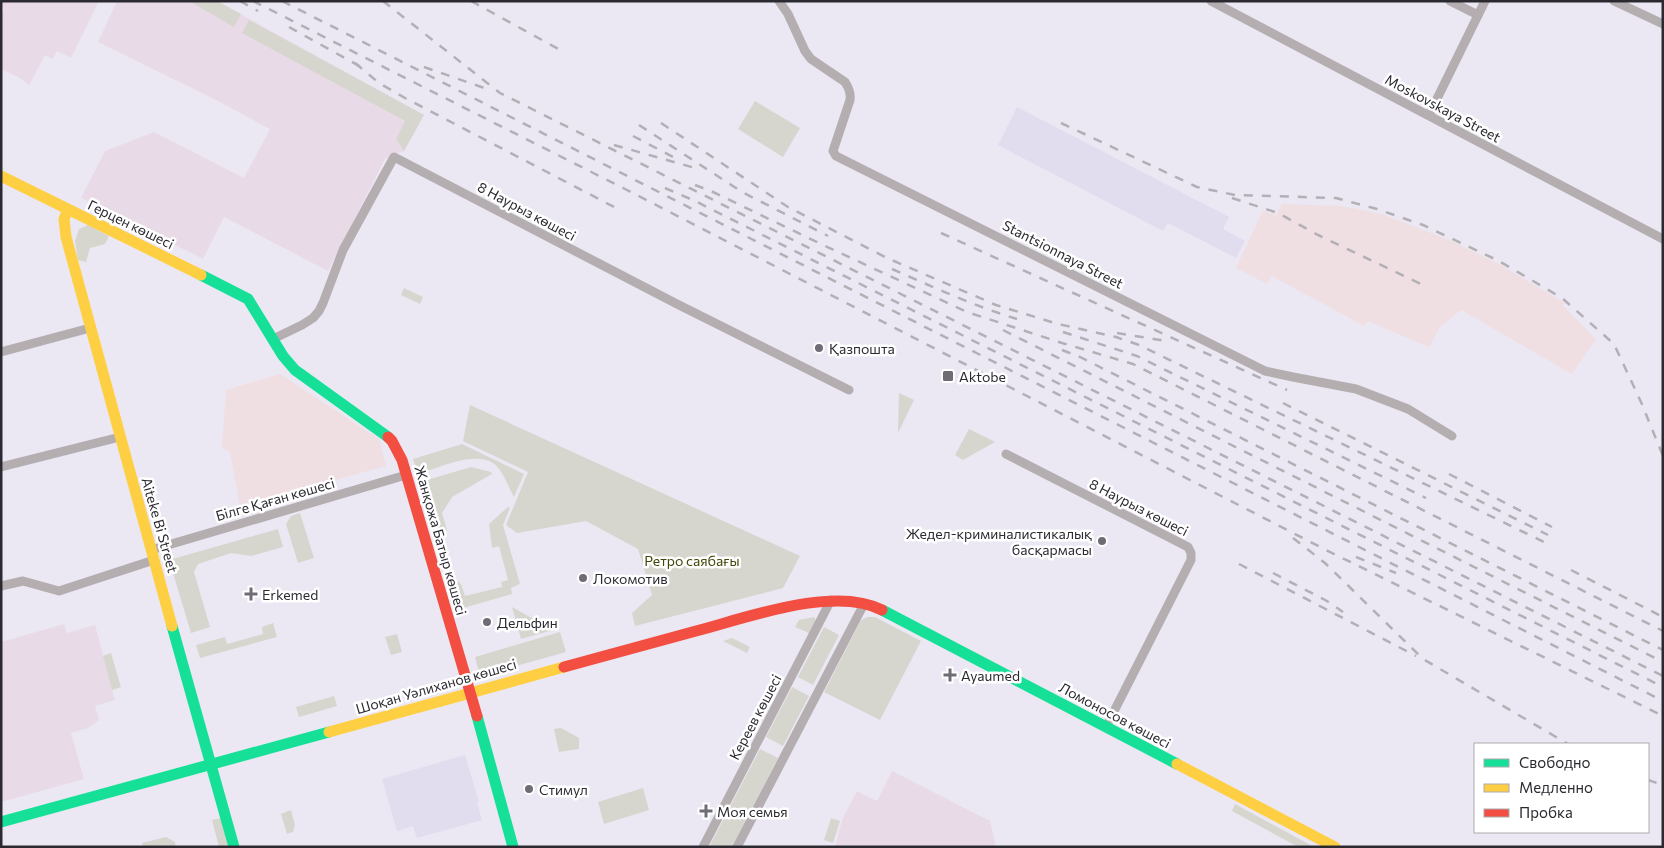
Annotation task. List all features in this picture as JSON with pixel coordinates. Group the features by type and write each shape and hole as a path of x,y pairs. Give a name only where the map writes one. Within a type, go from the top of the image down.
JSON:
{"street":[{"name":"Stantsionnaya Street","path":"780,1 805,51 811,58 848,86 850,100 833,151 836,156 1022,248 1115,297 1266,370 1356,389 1408,409 1452,436"},
{"name":"Moskovskaya Street","path":"1211,1 1663,238"},
{"path":"1450,1 1478,15"},
{"path":"1429,115 1485,1"},
{"path":"1614,1 1663,24"},
{"name":"8 Наурыз көшесі","path":"273,339 302,325 313,318 319,311 343,250 394,157 677,304 849,390"},
{"name":"Герцен көшесі","path":"1,176 248,299"},
{"name":"Aiteke Bi Street","path":"68,210 64,219 66,237 152,555 234,847"},
{"name":"Жанқожа Батыр көшесі","path":"248,299 283,356 295,370 392,441 402,460 513,847"},
{"path":"1,352 90,328"},
{"path":"1,467 120,437"},
{"name":"8 Наурыз көшесі","path":"1006,454 1188,547 1191,553 1191,560 1106,727"},
{"name":"Білге Қаған көшесі","path":"1,586 23,581 58,590 152,555 406,475"},
{"name":"Шоқан Уәлиханов көшесі","path":"1,822 212,766 470,692 806,602 832,600 864,604 882,610"},
{"name":"Кереев көшесі","path":"703,847 832,600"},
{"path":"737,847 864,604"},
{"name":"Ломоносов көшесі","path":"882,610 1335,847"}],"shaded area":[{"path":"1,1 99,1 71,58 57,51 53,59 45,55 29,85 20,78 1,69 1,14 4,8 1,6"},
{"path":"117,1 217,1 424,115 404,151 385,159 328,271 224,217 203,259 81,198 105,151 154,132 244,178 270,129 98,42"},
{"path":"1017,107 1229,217 1223,229 1245,241 1236,258 1168,223 1163,231 998,145"},
{"path":"1282,204 1342,206 1382,214 1454,242 1501,265 1565,303 1563,306 1596,339 1572,374 1461,310 1440,327 1429,347 1368,321 1364,326 1272,276 1267,284 1236,268 1263,210 1276,216"},
{"path":"280,374 379,439 386,466 240,506 230,452 222,448 226,390"},
{"path":"64,624 67,633 95,625 115,700 95,706 99,720 88,728 71,733 84,779 1,802 1,642"},
{"path":"465,755 479,802 477,803 482,820 417,838 413,826 397,831 382,779"},
{"path":"892,771 990,821 996,847 835,847 842,820 857,791 877,801"}],"green space":[{"path":"189,1 217,1 241,14 234,27"},
{"path":"249,20 424,115 404,151 396,139 405,121 242,33"},
{"path":"755,101 800,128 783,157 738,129"},
{"path":"88,225 109,236 105,244 90,248 86,262 78,260 75,241 79,229"},
{"path":"404,288 423,297 420,304 401,295"},
{"path":"899,393 914,400 898,433"},
{"name":"Ретро саябағы","path":"470,405 800,556 783,588 635,626 632,613 652,595 638,549 586,521 517,533 506,525 528,472 463,441"},
{"path":"969,429 995,442 963,460 955,455"},
{"path":"462,444 524,474 514,497 499,469 492,462 483,459 460,461 418,474 413,459"},
{"path":"471,467 491,472 492,474 452,497 442,513 447,530 435,533 420,482"},
{"path":"508,507 510,508 503,525 520,584 511,588 512,594 460,609 453,583 458,581 461,584 465,596 502,587 501,582 508,580 499,546 492,548 489,524"},
{"path":"300,513 314,558 298,563 286,524 291,516"},
{"path":"278,529 283,547 251,556 231,553 198,564 194,572 210,627 191,633 169,560"},
{"path":"512,607 553,630 521,639"},
{"path":"814,617 817,622 811,634 795,627 799,620"},
{"path":"868,617 875,617 921,641 880,720 824,692 860,622"},
{"path":"273,623 277,637 200,658 196,645 225,637 227,644 263,634 262,627"},
{"path":"824,627 839,635 813,685 798,677"},
{"path":"560,632 566,652 480,676 475,657"},
{"path":"397,634 402,652 391,655 385,637"},
{"path":"732,638 750,647 747,653 723,641"},
{"path":"111,653 121,687 112,690 103,656"},
{"path":"792,687 809,696 783,746 766,737"},
{"path":"334,696 337,706 299,717 296,707"},
{"path":"561,728 579,738 579,749 559,752 554,729"},
{"path":"760,749 778,758 732,847 709,847"},
{"path":"643,788 649,810 604,824 598,802"},
{"path":"1235,804 1314,847 1298,847 1232,811"},
{"path":"291,810 295,825 293,832 287,834 281,814"},
{"path":"221,818 228,847 219,847 212,820"},
{"path":"831,818 840,821 833,843 824,840"},
{"path":"166,837 175,842 176,847 143,847 142,843"}],"railway":[{"path":"240,1 258,11"},
{"path":"253,1 625,189 1326,550 1663,716"},
{"path":"282,1 1663,701"},
{"path":"383,1 500,93 1663,676"},
{"path":"471,1 562,51"},
{"path":"289,27 361,67"},
{"path":"355,63 379,83 405,98 618,209"},
{"path":"424,67 490,90"},
{"path":"661,123 788,207 887,258 996,305 1058,324 1116,337 1139,345 1544,542"},
{"path":"1061,123 1197,187 1235,195 1336,198 1377,209 1423,225 1499,261 1562,298 1614,344 1663,456"},
{"path":"639,125 742,192 828,236"},
{"path":"633,136 677,159"},
{"path":"614,145 695,168"},
{"path":"695,185 967,312 1133,364 1663,631"},
{"path":"665,188 695,201 1663,687"},
{"path":"1232,198 1278,213 1318,235 1425,286"},
{"path":"941,233 1287,390"},
{"path":"892,269 969,302 1017,319"},
{"path":"1003,330 1663,662"},
{"path":"1063,332 1137,356 1426,498"},
{"path":"1117,333 1166,341"},
{"path":"1062,350 1080,357 1663,650"},
{"path":"1283,403 1548,535"},
{"path":"1449,474 1552,527"},
{"path":"1293,538 1325,563 1423,659 1566,743"},
{"path":"1356,557 1396,573"},
{"path":"1239,564 1416,656"},
{"path":"1571,570 1663,617"},
{"path":"1273,573 1327,601 1343,612"},
{"path":"1649,780 1663,785"}],"traffic: fast":[{"path":"201,275 248,299 283,356 295,370 388,437"},
{"path":"882,610 1177,764"},
{"path":"172,626 234,847"},
{"path":"477,716 513,847"},
{"path":"1,822 329,732"}],"traffic: slow":[{"path":"1,176 201,275"},
{"path":"68,210 64,219 66,237 172,626"},
{"path":"329,732 564,667"},
{"path":"1177,764 1335,847"}],"traffic: jam":[{"path":"388,437 402,460 477,716"},
{"path":"564,667 790,606 840,601 862,603 882,610"}],"place":[{"name":"Қазпошта","path":"819,348"},
{"name":"Aktobe","path":"948,376"},
{"name":"Жедел-криминалистикалық басқармасы","path":"1102,541"},
{"name":"Локомотив","path":"583,578"},
{"name":"Erkemed","path":"251,594"},
{"name":"Дельфин","path":"487,622"},
{"name":"Ayaumed","path":"950,675"},
{"name":"Стимул","path":"529,789"},
{"name":"Моя семья","path":"706,811"}]}
